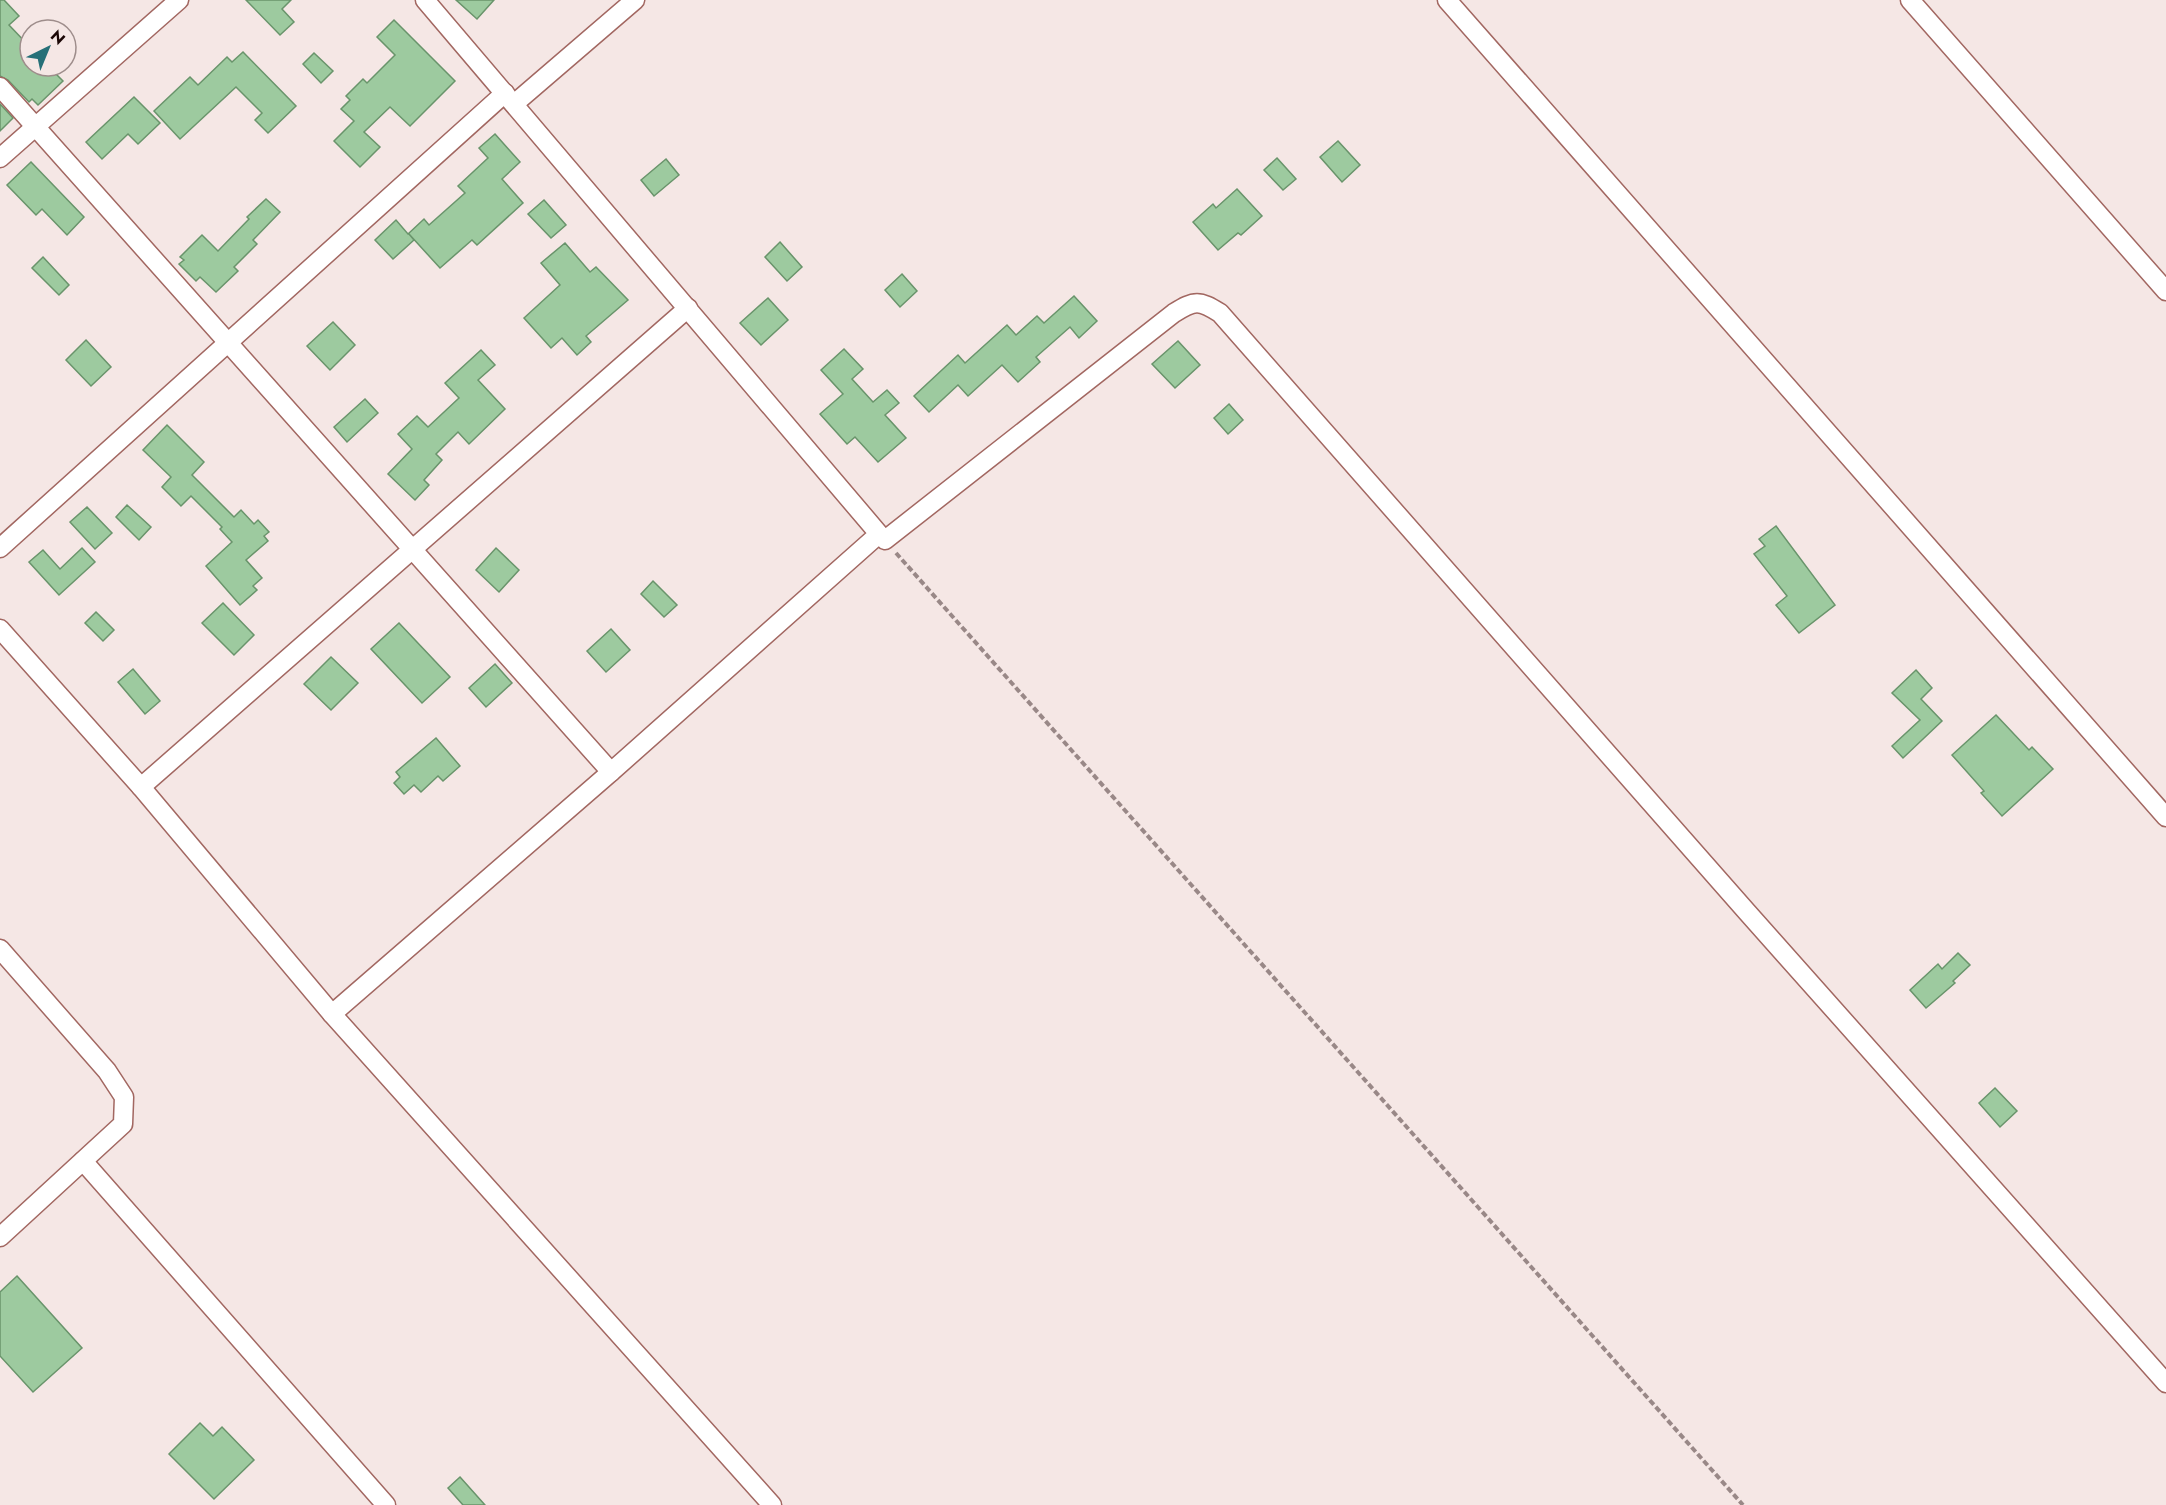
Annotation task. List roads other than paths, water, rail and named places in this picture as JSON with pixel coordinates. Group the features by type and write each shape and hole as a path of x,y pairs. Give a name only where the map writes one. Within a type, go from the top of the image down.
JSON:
{"street":[{"path":"0,158 179,0"},
{"path":"332,1014 611,772 879,534 425,0"},
{"path":"0,548 228,342 509,98 635,0"},
{"path":"1447,0 2166,817"},
{"path":"1910,0 2166,291"},
{"path":"0,87 611,772"},
{"path":"885,540 1174,313 1190,303 1197,302 1220,313 1747,912 2166,1383"},
{"path":"141,787 688,308"},
{"path":"0,629 141,787 332,1014 772,1505"},
{"path":"0,948 107,1071 124,1097 123,1124 0,1237"},
{"path":"83,1161 386,1505"}]}
